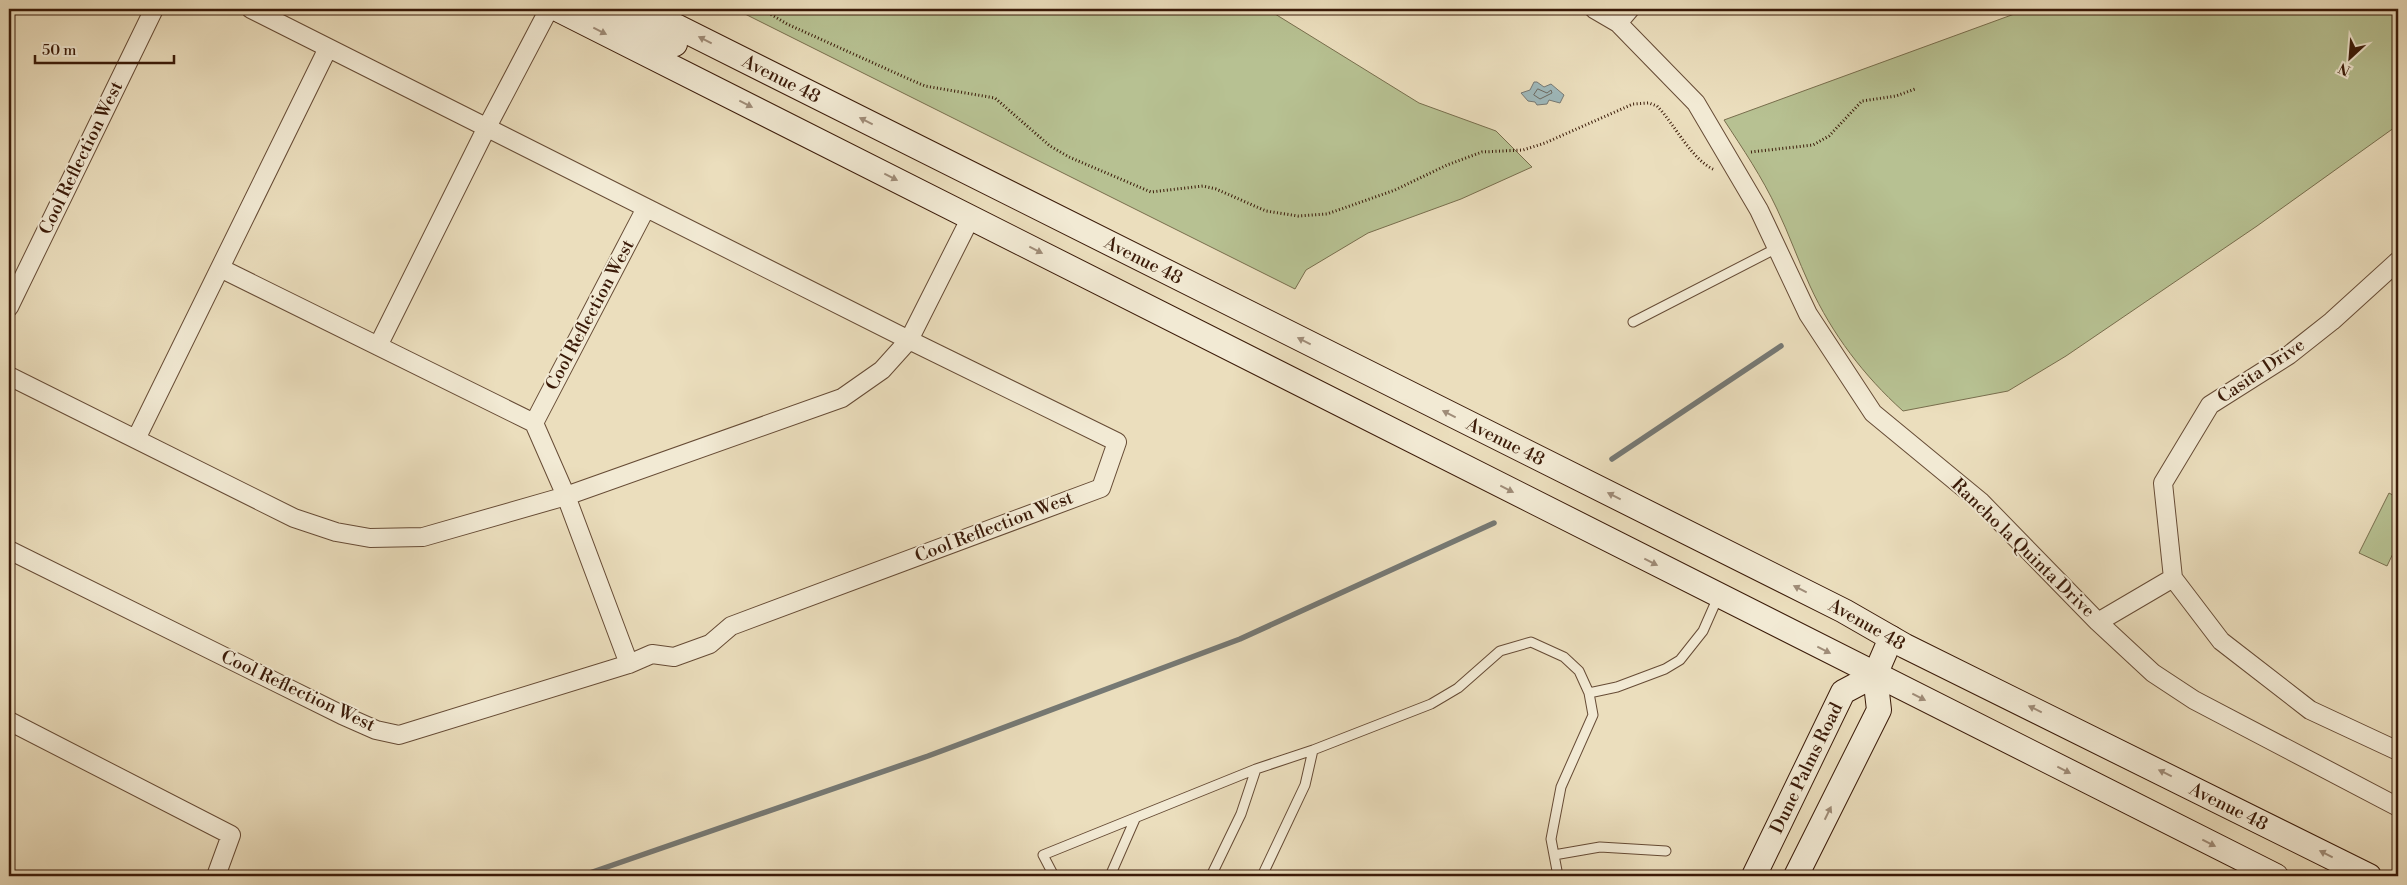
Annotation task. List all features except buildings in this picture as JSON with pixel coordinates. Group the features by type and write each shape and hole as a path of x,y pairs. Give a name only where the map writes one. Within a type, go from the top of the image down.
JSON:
{"main road":[{"path":"557,9 1875,676 2276,876"},
{"path":"605,9 704,58 765,70"},
{"name":"Avenue 48","path":"642,9 1835,607 1891,638 2369,876"},
{"path":"971,217 988,182"},
{"path":"1796,876 1879,710 1875,676 1891,638"},
{"name":"Dune Palms Road","path":"1754,876 1843,692 1875,676"}],"street":[{"name":"Cool Reflection West","path":"9,307 154,9"},
{"name":"Cool Reflection West","path":"9,550 342,715 376,730 398,735 629,664 652,654 674,657 683,654 710,644 731,626 1101,488 1117,442 909,340 251,9"},
{"path":"378,346 486,127 549,9"},
{"name":"Rancho la Quinta Drive","path":"1594,9 1618,23 1696,103 1759,210 1808,314 1873,413 1981,502 2098,622 2153,673 2194,700 2398,807"},
{"path":"1618,23 1630,9"},
{"path":"136,439 328,48"},
{"name":"Cool Reflection West","path":"534,423 646,208"},
{"path":"9,376 294,518 336,532 370,538 423,538 566,496 842,398 882,370 909,340 971,217"},
{"name":"Casita Drive","path":"2173,578 2163,483 2210,405 2288,355 2332,321 2398,260"},
{"path":"220,268 534,423 566,496 629,664"},
{"path":"2098,622 2173,578 2221,641 2310,710 2398,751"},
{"path":"9,721 231,835 216,876"}],"lane":[{"path":"1633,322 1777,248"},
{"path":"1589,693 1617,687 1657,672 1680,660 1703,631 1718,596"},
{"path":"1054,876 1043,855 1256,768 1313,750 1431,704 1458,688 1500,650 1531,642 1564,656 1579,671 1589,693 1593,715 1561,788 1552,840 1558,876"},
{"path":"1262,876 1305,785 1313,750"},
{"path":"1211,876 1240,814 1256,768"},
{"path":"1110,876 1135,819"},
{"path":"1554,855 1600,847 1666,851"}],"path":[{"path":"762,9 787,24 925,86 995,98 1050,146 1069,157 1151,192 1203,186 1216,189 1266,211 1298,216 1327,214 1395,190 1447,165 1482,152 1523,150 1545,143 1633,104 1649,103 1657,106 1708,167 1714,170 1719,168"},
{"path":"1751,152 1813,145 1829,136 1862,101 1896,96 1915,89"}],"green space":[{"path":"735,9 1267,9 1419,103 1496,131 1532,167 1461,199 1368,233 1306,270 1295,289"},
{"path":"2028,9 2398,9 2398,125 2257,226 2066,356 2008,391 1903,411 1862,369 1828,321 1810,286 1771,197 1724,120"},
{"path":"2389,493 2398,498 2398,543 2387,566 2359,553"}],"water":[{"path":"1534,82 1544,87 1551,84 1564,95 1560,103 1549,100 1547,104 1537,105 1535,102 1528,101 1521,93 1530,90"}],"waterway":[{"path":"1612,459 1781,346"},
{"path":"581,876 928,756 1240,639 1494,523"}]}
